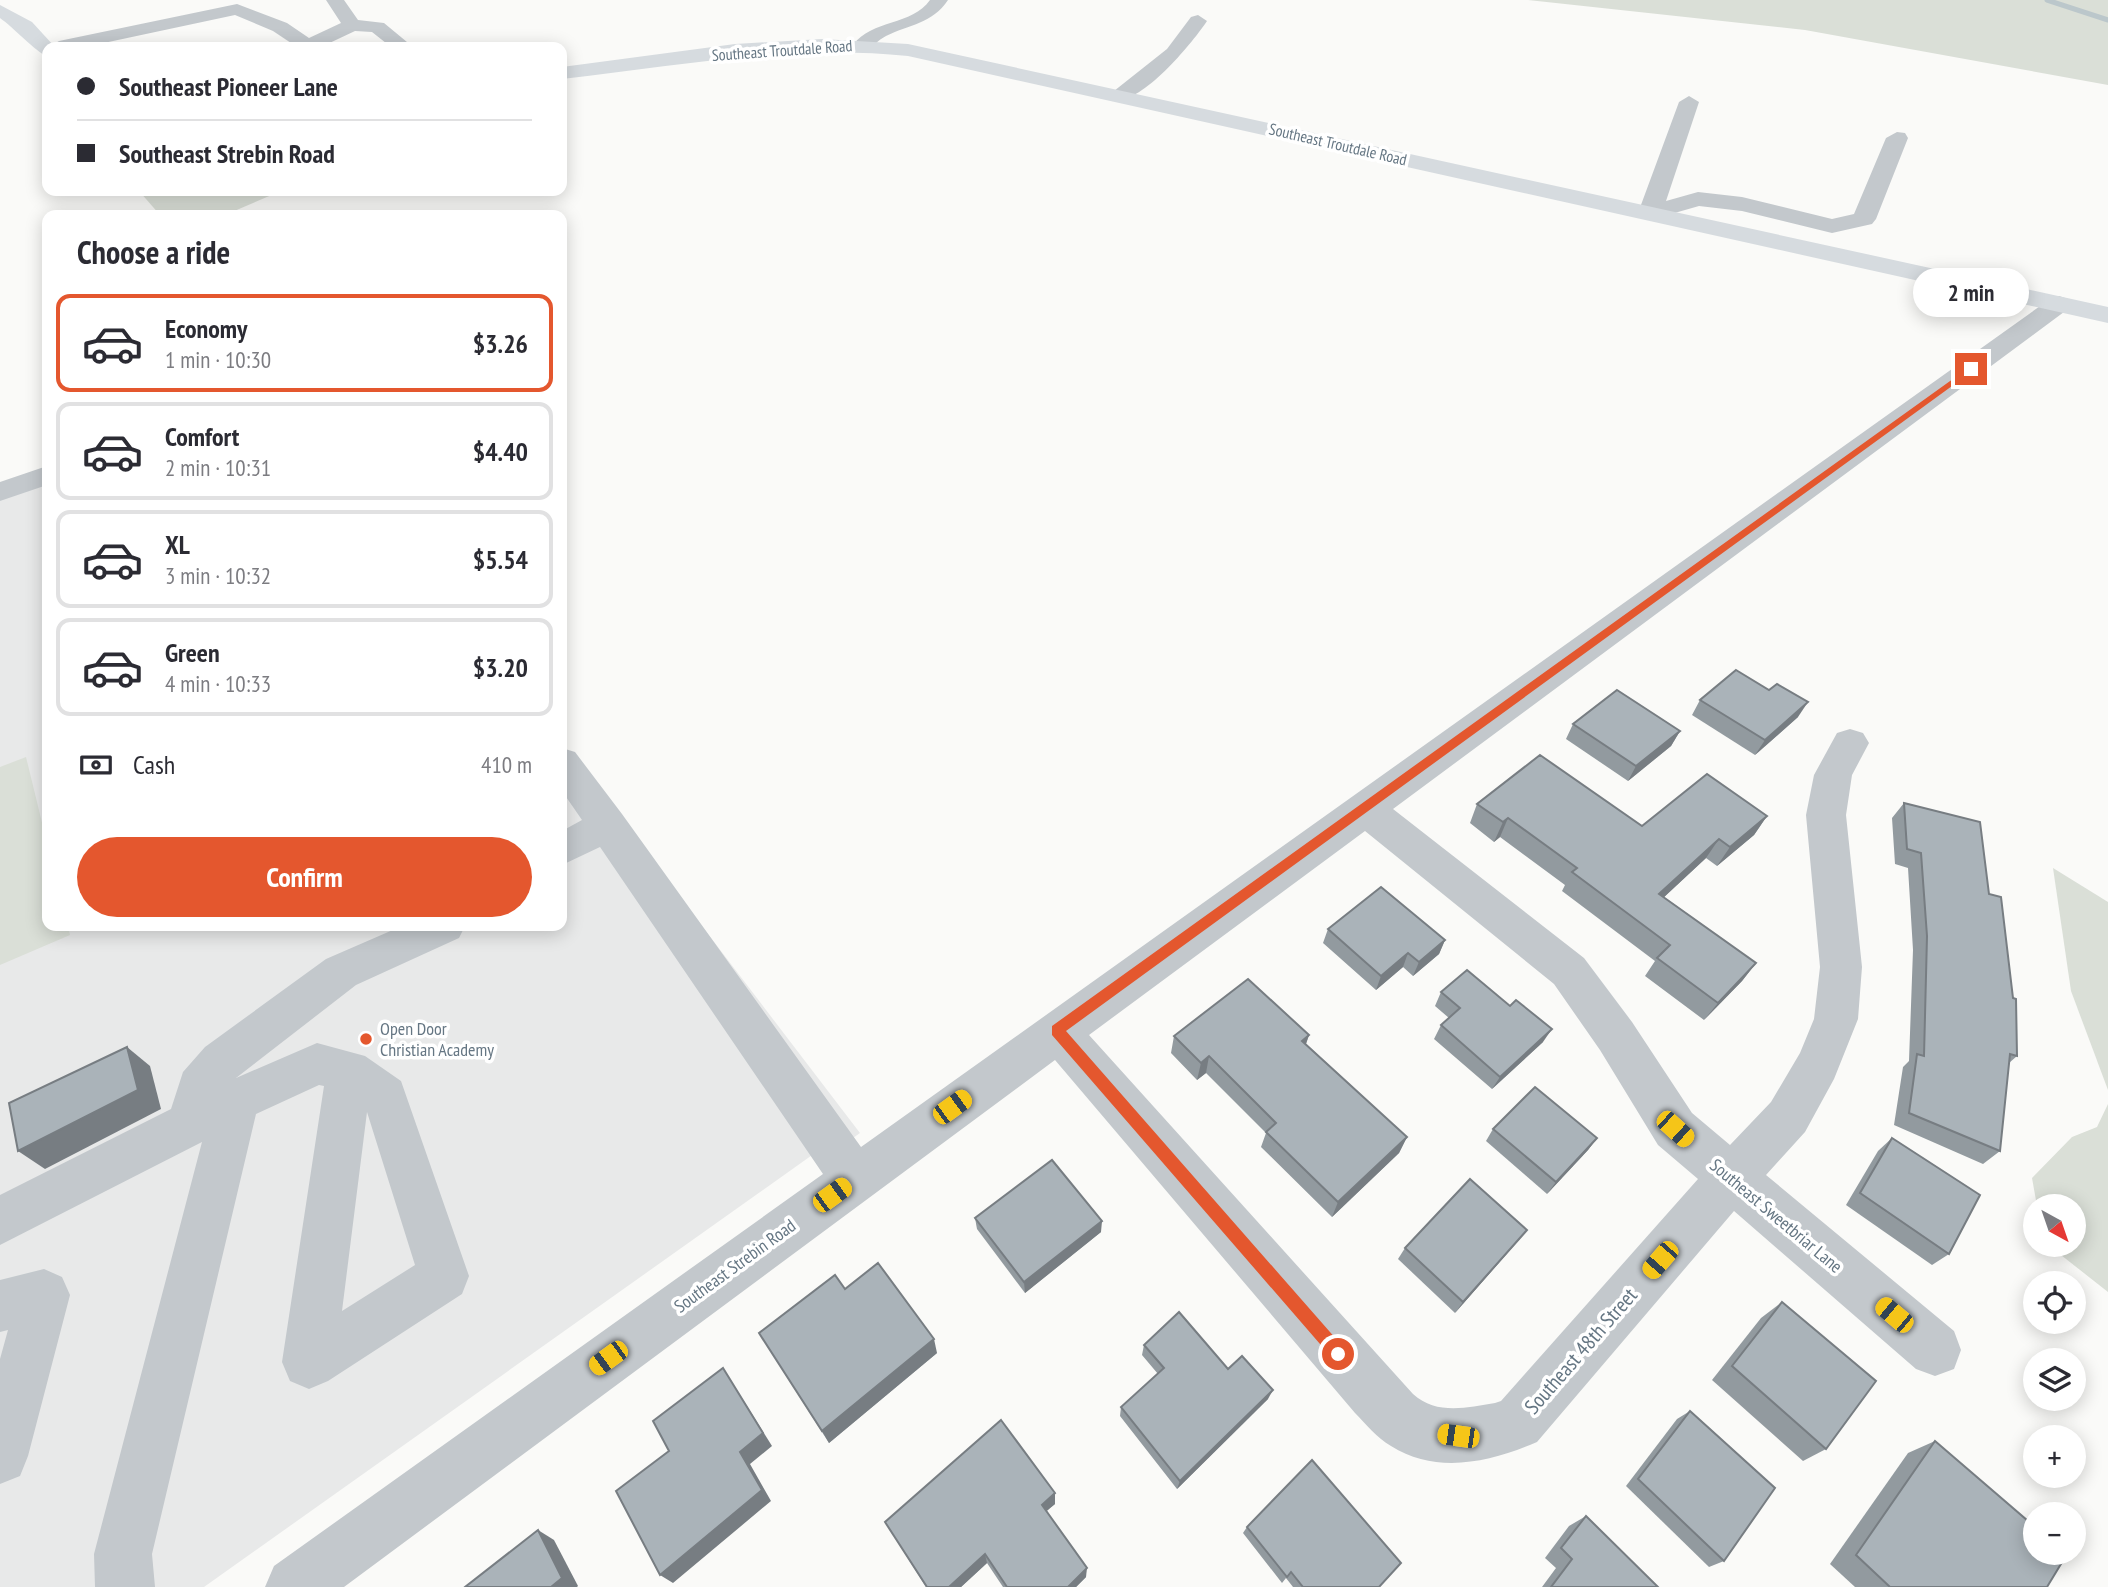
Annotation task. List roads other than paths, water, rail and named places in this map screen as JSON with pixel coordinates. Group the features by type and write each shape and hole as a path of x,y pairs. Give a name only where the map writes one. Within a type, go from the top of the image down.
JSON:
{"main road":[{"path":"0,10 25,26 42,45"},
{"name":"Southeast Troutdale Road","path":"567,73 779,47 863,45 963,60 2108,315"}],"street":[{"path":"335,0 352,25"},
{"path":"863,45 874,35 926,13 939,0"},
{"path":"79,42 231,5 281,27 302,42"},
{"path":"1121,95 1174,53 1198,21"},
{"path":"316,42 352,25 377,27 396,42"},
{"path":"1650,213 1689,102"},
{"path":"1650,213 1698,199 1742,204 1832,226 1864,219 1897,138"},
{"name":"Southeast Strebin Road","path":"295,1587 1057,1030 2059,304"},
{"path":"0,492 42,477"},
{"name":"Southeast 48th Street","path":"1057,1030 1374,1394 1416,1430 1458,1436 1489,1434 1518,1423 1731,1178 1788,1117 1818,1064 1836,1019 1841,967 1826,815 1833,775 1850,743"},
{"path":"567,769 855,1178"},
{"name":"Southeast Sweetbriar Lane","path":"1364,808 1569,971 1616,1036 1675,1129 1935,1350"},
{"path":"567,846 608,825"},
{"path":"192,1122 199,1087 221,1062 341,972 433,931"},
{"path":"0,1221 236,1100 317,1064 349,1071 385,1096 444,1276 309,1362 349,1071"},
{"path":"125,1587 122,1554 236,1100"},
{"path":"0,1306 44,1295 0,1456"}],"waterway":[{"path":"2047,0 2108,20"}],"place":[{"name":"Open Door Christian Academy","path":"366,1039"}]}
